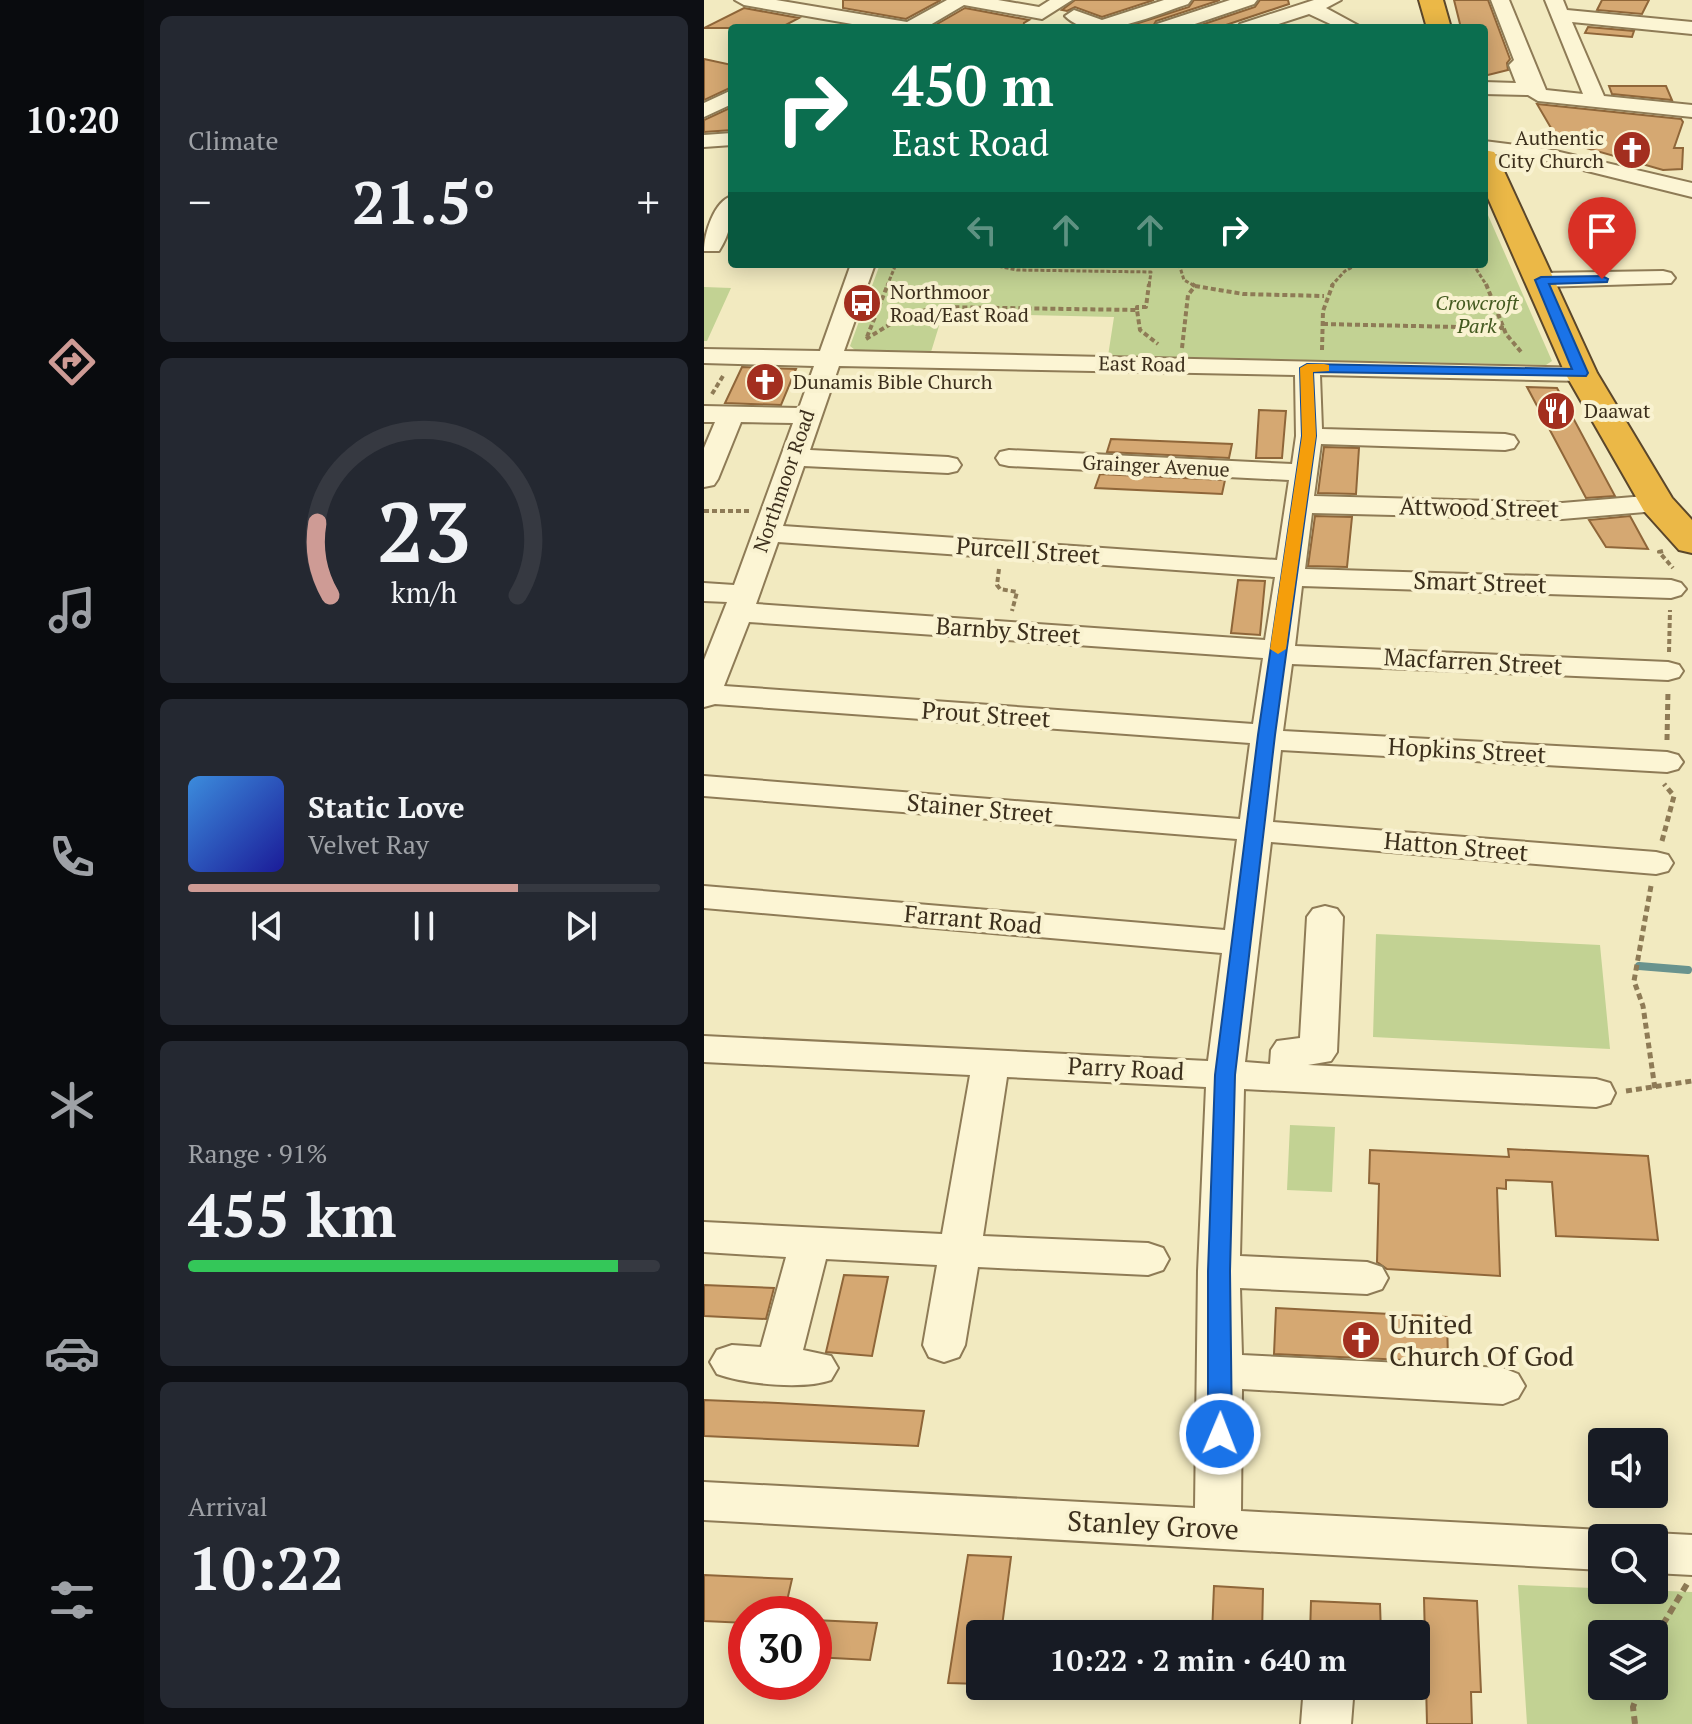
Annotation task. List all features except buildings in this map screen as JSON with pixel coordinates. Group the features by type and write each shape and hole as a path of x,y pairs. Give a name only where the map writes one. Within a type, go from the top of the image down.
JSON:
{"highway":[{"path":"1431,0 1438,24"},
{"path":"1488,167 1581,373 1657,503 1692,542"}],"street":[{"path":"744,0 878,24"},
{"path":"917,24 963,0 1006,3 1042,13 1063,0 1100,17 1176,2"},
{"path":"1100,17 1121,0"},
{"path":"1149,0 1176,2"},
{"path":"1176,24 1248,0"},
{"path":"1259,24 1332,0"},
{"path":"1500,0 1538,95 1692,111"},
{"path":"975,21 1006,3"},
{"path":"1560,5 1571,42 1596,101"},
{"path":"1560,5 1692,11"},
{"path":"1560,5 1692,28"},
{"path":"1309,7 1346,24"},
{"path":"1516,42 1571,42"},
{"path":"1488,88 1528,89 1519,65"},
{"path":"728,98 705,112 728,133"},
{"path":"704,141 728,138"},
{"path":"1488,148 1547,155 1692,190"},
{"path":"704,211 728,207"},
{"path":"713,241 728,211"},
{"name":"Northmoor Road","path":"707,686 742,603 862,268"},
{"path":"1541,280 1663,278"},
{"name":"East Road","path":"704,356 1314,360 1581,373"},
{"path":"1218,1528 1219,1271 1225,1075 1278,652 1301,504 1314,360"},
{"path":"704,479 715,410 807,416"},
{"path":"1309,436 1505,442"},
{"path":"793,457 948,465"},
{"name":"Grainger Avenue","path":"1009,458 1304,473"},
{"name":"Attwood Street","path":"1301,504 1562,511 1657,503"},
{"name":"Purcell Street","path":"770,522 1004,550 1290,573"},
{"name":"Smart Street","path":"1290,573 1671,589"},
{"name":"Barnby Street","path":"704,592 742,603 1007,631 1278,652"},
{"name":"Macfarren Street","path":"1278,652 1668,671"},
{"name":"Prout Street","path":"707,686 1267,738"},
{"name":"Hopkins Street","path":"1267,738 1667,762"},
{"name":"Stainer Street","path":"704,786 1256,831"},
{"name":"Hatton Street","path":"1256,831 1656,863"},
{"name":"Farrant Road","path":"704,897 1243,943"},
{"path":"1288,1078 1290,1050 1318,1052 1325,917"},
{"name":"Parry Road","path":"704,1049 1596,1093"},
{"path":"944,1345 991,1062"},
{"path":"704,1237 1148,1259"},
{"path":"732,1362 797,1366 810,1243"},
{"path":"1219,1271 1367,1278"},
{"path":"1221,1371 1503,1386"},
{"name":"Stanley Grove","path":"704,1501 1588,1549"},
{"path":"1668,1554 1692,1555"},
{"path":"1326,1724 1328,1700"}],"path":[{"path":"866,338 878,316 895,268"},
{"path":"1007,268 1151,272 1146,307 1137,307 1137,324 1159,345 1196,348"},
{"path":"1180,268 1184,280 1195,286 1243,294 1324,296"},
{"path":"1314,360 1323,324 1324,296 1350,268"},
{"path":"1476,268 1488,286 1504,328 1513,344 1524,354"},
{"path":"1181,348 1188,295 1195,286"},
{"path":"859,343 902,317 936,307 1137,310"},
{"path":"1323,324 1504,328"},
{"path":"715,410 731,356"},
{"path":"704,511 770,522"},
{"path":"1004,550 997,585 1000,589 1017,592 1007,631"},
{"path":"1596,1093 1655,1089 1692,1081"},
{"path":"1666,1620 1692,1577"},
{"path":"1635,1724 1633,1707 1636,1700"}],"green space":[{"name":"Crowcroft Park","path":"1488,215 1552,361 1546,365 1108,356 1114,317 943,313 931,352 855,350 850,346 879,268 1488,268"},
{"path":"704,287 731,288 707,341 704,341"},
{"path":"1376,934 1600,945 1610,1049 1373,1037"},
{"path":"1290,1125 1335,1127 1332,1192 1287,1190"},
{"path":"1518,1585 1588,1588 1588,1604 1668,1604 1668,1591 1692,1592 1692,1724 1527,1724"}],"waterway":[{"path":"1639,966 1688,970"}],"slow traffic":[{"path":"1278,649 1309,436 1307,368 1324,368"}],"place":[{"name":"Authentic City Church","path":"1632,150"},
{"name":"Northmoor Road/East Road","path":"862,303"},
{"name":"Dunamis Bible Church","path":"765,382"},
{"name":"Daawat","path":"1556,411"},
{"name":"United Church Of God","path":"1361,1340"}],"route":[{"path":"1220,1434 1219,1271 1225,1075 1278,650 1309,436 1307,368 1552,375 1581,373 1541,280 1602,279"}]}
